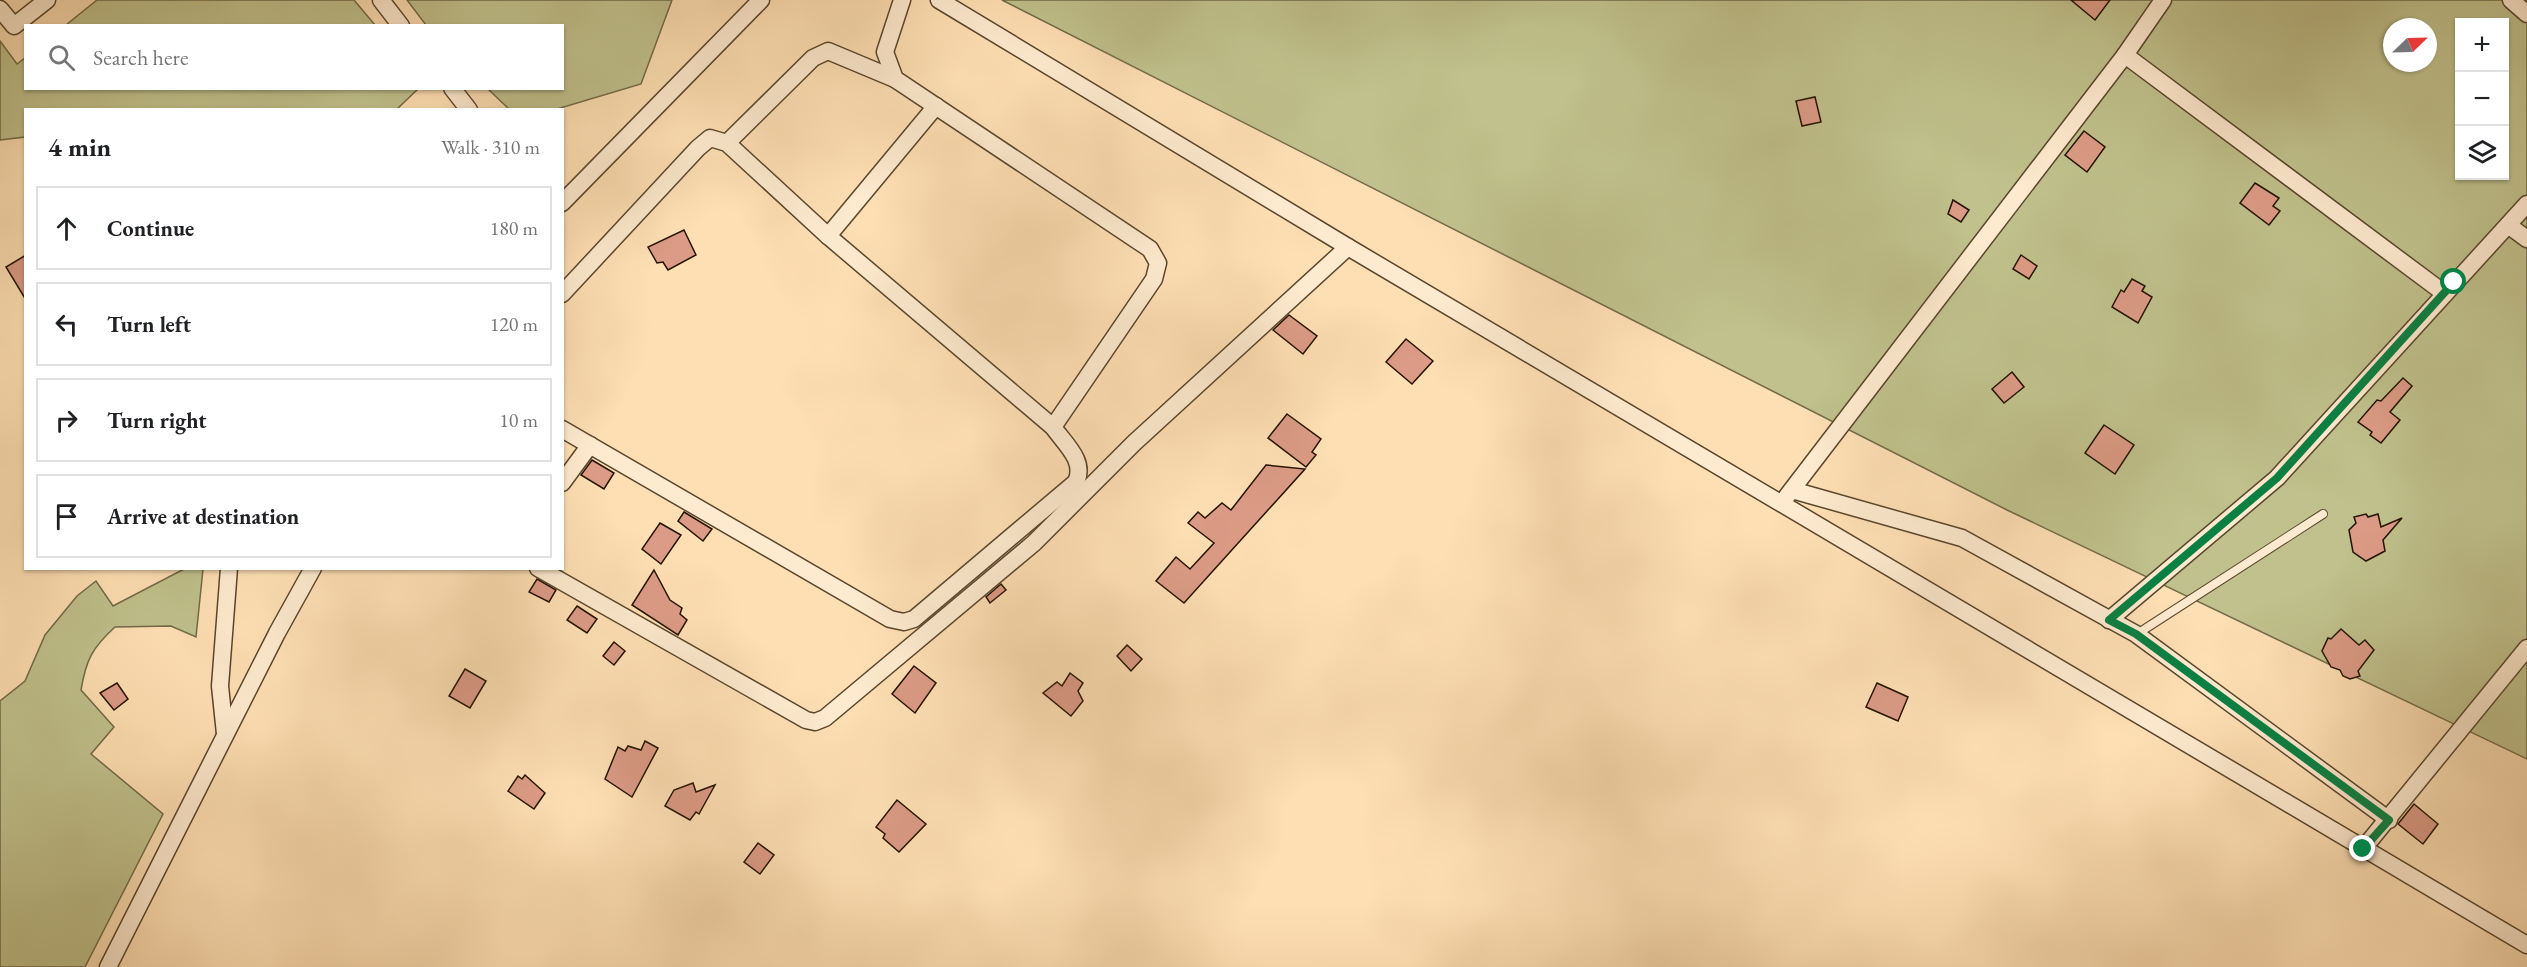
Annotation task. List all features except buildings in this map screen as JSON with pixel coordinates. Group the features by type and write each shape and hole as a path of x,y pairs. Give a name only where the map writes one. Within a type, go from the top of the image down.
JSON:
{"street":[{"path":"0,9 14,26 47,0"},
{"path":"381,0 399,24"},
{"path":"564,200 761,0"},
{"path":"895,79 885,52 902,0"},
{"path":"939,0 1348,247 1787,496 2363,849 2527,945"},
{"path":"1787,496 2126,55 2163,0"},
{"path":"2511,0 2527,14"},
{"path":"727,143 813,58 828,51 895,79 1150,249 1158,263 1154,279 1053,427"},
{"path":"2126,55 2444,293"},
{"path":"454,90 467,108"},
{"path":"828,236 936,106"},
{"path":"564,292 698,148 710,138 727,143 828,236 1053,427 1079,464 1080,471 1076,482 914,619 904,621 890,619 564,430"},
{"path":"2109,620 2277,478 2527,204"},
{"path":"2508,225 2527,239"},
{"path":"541,570 806,720 816,722 825,718 1034,543 1134,443 1348,247"},
{"path":"564,480 590,445"},
{"path":"1787,496 1962,538 2136,634 2389,820"},
{"path":"225,735 220,686 229,570"},
{"path":"108,967 225,735 312,570"},
{"path":"2363,849 2389,820 2527,648"}],"lane":[{"path":"2136,634 2323,514"}],"green space":[{"path":"97,0 354,0 374,24 67,24"},
{"path":"407,0 672,0 641,84 560,108 508,108 489,90 564,90 564,24 425,24"},
{"path":"1002,0 2527,0 2527,759 2007,510"},
{"path":"0,41 17,64 24,59 24,90 417,90 398,108 24,108 24,137 0,140"},
{"path":"182,570 203,570 196,637 171,626 115,627 91,655 81,690 114,727 91,754 163,814 85,967 0,967 0,701 25,681 45,635 77,596 96,581 113,606"}],"route":[{"path":"2363,849 2389,820 2136,634 2109,620 2277,478 2454,282"}]}
